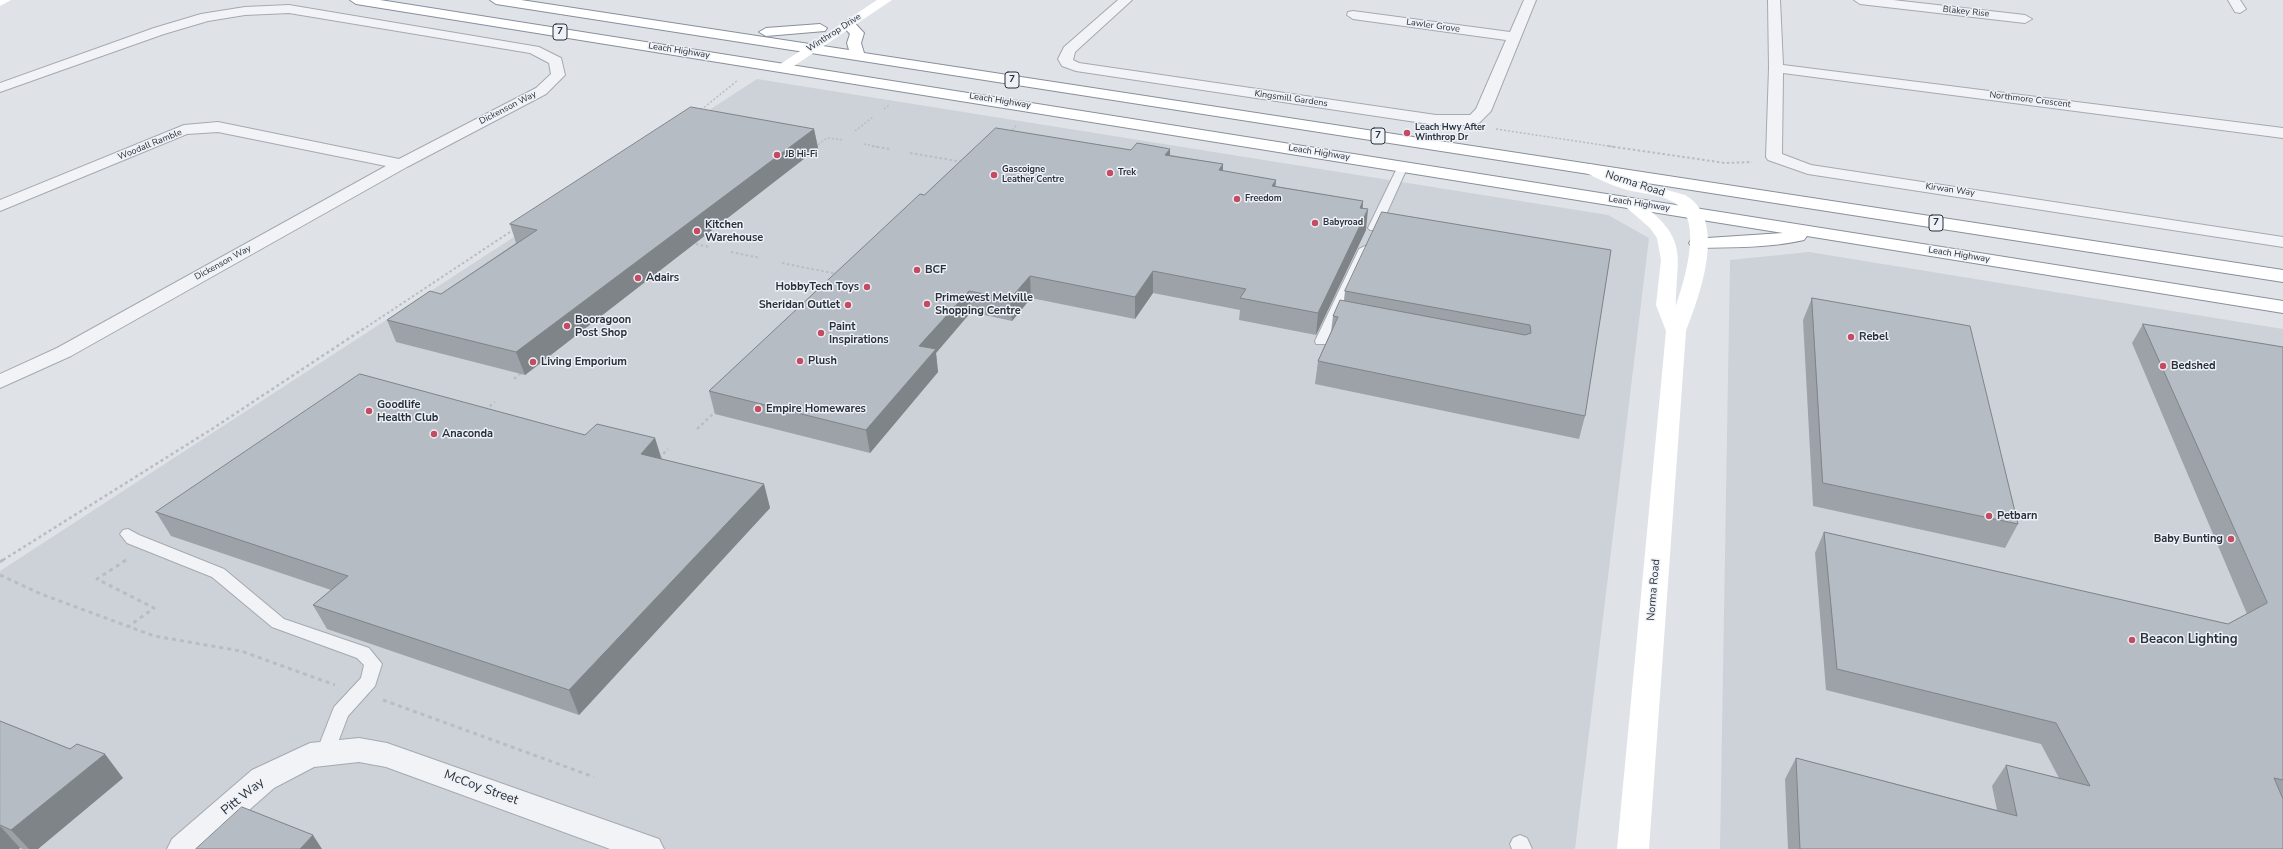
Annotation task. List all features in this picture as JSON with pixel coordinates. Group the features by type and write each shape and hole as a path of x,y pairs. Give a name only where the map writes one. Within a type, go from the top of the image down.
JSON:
{"main road":[{"path":"0,2 5,0"},
{"name":"Leach Highway","path":"356,0 2283,307"},
{"name":"7","path":"496,0 2283,276"},
{"name":"Winthrop Drive","path":"765,64 820,28 868,0"},
{"name":"Winthrop Drive","path":"783,67 886,0"},
{"path":"848,24 857,33 854,43 858,56"},
{"path":"733,36 769,31 820,28"},
{"name":"Norma Road","path":"1590,169 1629,185 1674,197 1684,202 1696,213 1699,228 1694,278 1685,309 1676,332 1633,849"},
{"name":"Norma Road","path":"1629,202 1656,224 1666,238 1670,260 1666,305 1676,332"},
{"path":"1698,243 1761,241 1823,233"}],"street":[{"name":"Kingsmill Gardens","path":"1126,0 1068,50 1065,59 1067,63 1076,67 1436,120 1474,120"},
{"path":"1474,120 1483,111 1530,0"},
{"path":"1774,0 1776,68 1774,157 1780,159"},
{"name":"Blakey Rise","path":"1860,0 2025,19"},
{"name":"Dickenson Way","path":"0,88 159,31 206,17 245,11 289,9 534,50 556,61 558,75 541,91 401,164 64,352 0,382"},
{"name":"Lawler Grove","path":"1353,15 1514,37"},
{"name":"Northmore Crescent","path":"1776,68 2283,133"},
{"name":"Woodall Ramble","path":"0,206 184,130 218,128 401,164"},
{"name":"Kirwan Way","path":"1780,159 1808,169 2283,242"},
{"name":"McCoy Street","path":"318,754 359,750 387,754 648,849"},
{"name":"Pitt Way","path":"183,849 263,779 318,754"}],"lane":[{"path":"1321,341 1403,166"},
{"path":"1333,316 1348,319"},
{"path":"128,534 133,539 218,573 278,623 363,653 373,664 368,681 340,712 318,754"}],"path":[{"path":"698,113 740,79"},
{"path":"855,131 873,117"},
{"path":"1474,120 1477,125 1490,128 1725,163 1780,159"},
{"path":"814,147 826,138 844,140"},
{"path":"864,144 890,149"},
{"path":"910,153 968,163"},
{"path":"0,562 212,429 466,260 519,227"},
{"path":"697,239 691,243 709,247"},
{"path":"731,252 760,258"},
{"path":"782,263 839,275"},
{"path":"514,379 526,369"},
{"path":"479,415 495,402"},
{"path":"697,429 721,407"},
{"path":"655,462 668,449"},
{"path":"126,560 97,579 154,608 129,626"},
{"path":"0,575 41,594 154,636 240,651 332,684"},
{"path":"384,700 594,777"}],"shaded area":[{"path":"757,79 1608,215 1649,238 1575,849 0,849 0,571"},
{"path":"1809,252 2283,329 2283,849 1720,849 1730,260"}],"building":[{"path":"691,107 814,129 516,352 387,320 430,291 441,294 537,230 510,224"},
{"name":"Primewest Melville Shopping Centre","path":"996,128 1131,150 1137,143 1170,149 1165,155 1223,164 1219,170 1276,180 1272,186 1363,201 1360,208 1368,209 1318,313 1240,298 1246,289 1153,271 1135,297 1030,276 1010,299 969,291 919,346 936,349 866,430 709,391 920,194 924,195"},
{"path":"1382,212 1611,250 1585,416 1318,361 1338,317 1333,316 1340,300 1525,335 1531,333 1530,325 1345,291"},
{"path":"1812,298 1970,326 2018,524 1823,483"},
{"path":"2143,324 2283,347 2283,780 2274,778 2283,799 2283,849 1800,849 1796,758 2017,816 2006,765 2090,786 2056,723 1837,669 1824,532 2228,624 2267,603"},
{"path":"360,374 585,435 597,424 655,438 641,454 764,484 569,690 313,605 348,576 156,512"},
{"path":"0,721 70,749 77,744 105,754 11,830 0,825"},
{"path":"242,807 313,835 300,849 196,849"}],"place":[{"name":"Leach Hwy After Winthrop Dr","path":"1407,133"},
{"name":"JB Hi-Fi","path":"777,155"},
{"name":"Trek","path":"1110,173"},
{"name":"Gascoigne Leather Centre","path":"994,175"},
{"name":"Freedom","path":"1237,199"},
{"name":"Babyroad","path":"1315,223"},
{"name":"Kitchen Warehouse","path":"697,231"},
{"name":"BCF","path":"917,270"},
{"name":"Adairs","path":"638,278"},
{"name":"HobbyTech Toys","path":"867,287"},
{"name":"Primewest Melville Shopping Centre","path":"927,304"},
{"name":"Sheridan Outlet","path":"848,305"},
{"name":"Booragoon Post Shop","path":"567,326"},
{"name":"Paint Inspirations","path":"821,333"},
{"name":"Rebel","path":"1851,337"},
{"name":"Plush","path":"800,361"},
{"name":"Living Emporium","path":"533,362"},
{"name":"Bedshed","path":"2163,366"},
{"name":"Empire Homewares","path":"758,409"},
{"name":"Goodlife Health Club","path":"369,411"},
{"name":"Anaconda","path":"434,434"},
{"name":"Petbarn","path":"1989,516"},
{"name":"Baby Bunting","path":"2231,539"},
{"name":"Beacon Lighting","path":"2132,640"}]}
